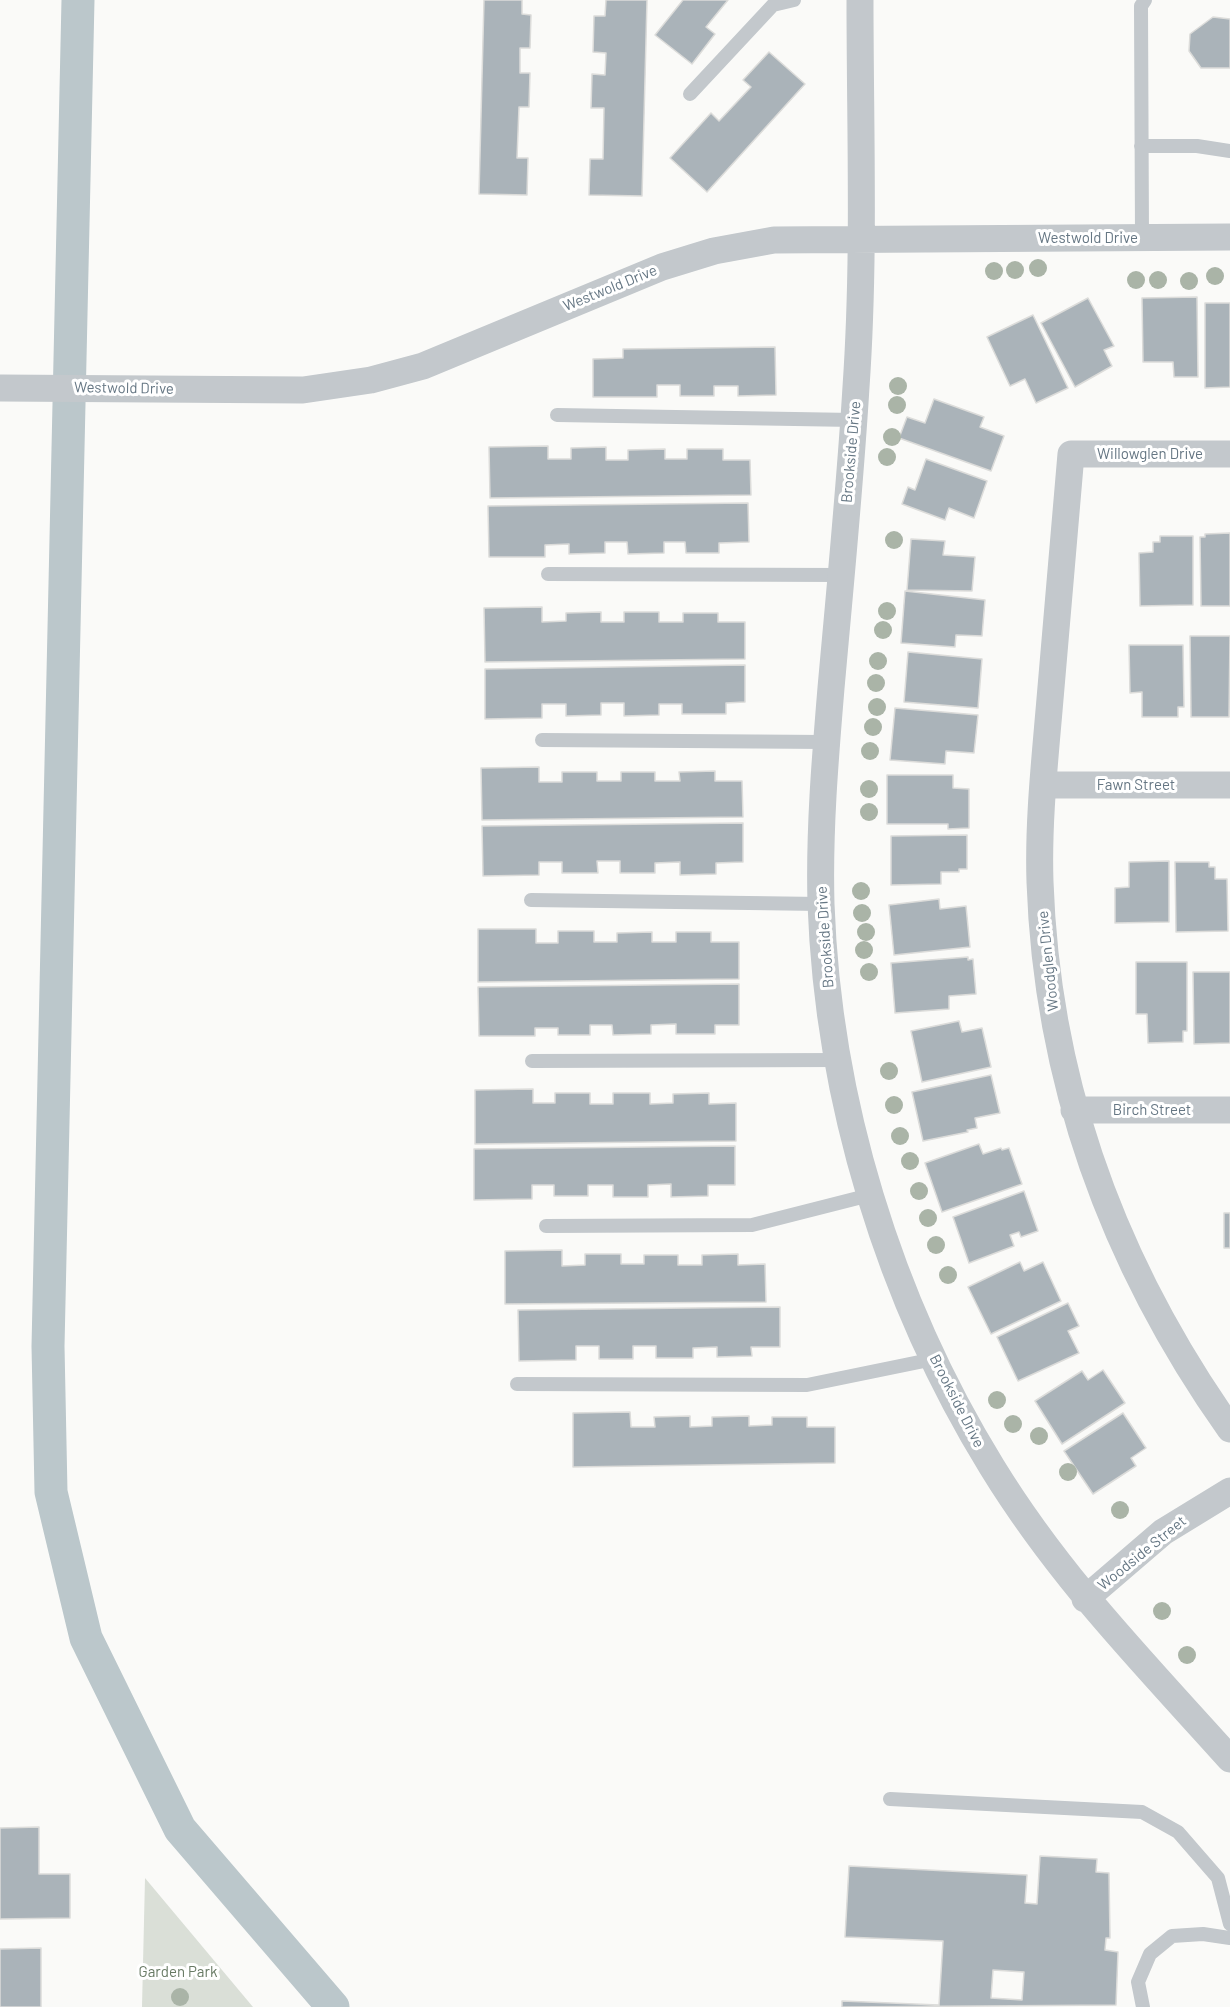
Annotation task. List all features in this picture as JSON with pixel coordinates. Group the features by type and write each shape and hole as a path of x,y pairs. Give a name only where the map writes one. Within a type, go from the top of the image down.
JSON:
{"street":[{"name":"Brookside Drive","path":"860,0 860,238 854,420 822,802 821,904 828,986 843,1086 870,1195 901,1283 934,1359 991,1466 1048,1551 1085,1599 1228,1751"},
{"name":"Westwold Drive","path":"12,387 303,390 371,380 423,366 662,267 714,251 774,240 1230,237"},
{"name":"Willowglen Drive","path":"1071,454 1230,454"},
{"name":"Woodglen Drive","path":"1071,454 1043,785 1040,881 1046,963 1059,1046 1074,1110 1099,1187 1131,1263 1178,1351 1230,1429"},
{"name":"Fawn Street","path":"1043,785 1230,785"},
{"name":"Birch Street","path":"1074,1110 1230,1110"},
{"name":"Woodside Street","path":"1085,1599 1163,1532 1230,1491"}],"lane":[{"path":"690,94 773,5 794,0"},
{"path":"1141,2 1142,237"},
{"path":"1141,146 1187,145 1230,151"},
{"path":"557,415 854,420"},
{"path":"549,574 841,575"},
{"path":"542,740 827,742"},
{"path":"531,900 821,904"},
{"path":"532,1061 839,1060"},
{"path":"546,1226 752,1225 870,1195"},
{"path":"517,1384 807,1385 934,1359"},
{"path":"890,1798 1142,1812 1178,1832 1218,1878 1230,1924"},
{"path":"1143,2007 1138,1982 1150,1954 1172,1936 1203,1934 1230,1938"}],"green space":[{"name":"Garden Park","path":"145,1878 253,2007 142,2007"}],"building":[{"path":"484,0 522,0 522,14 531,15 530,48 520,48 520,73 530,73 529,107 519,107 517,158 528,158 527,195 479,194"},
{"path":"606,0 647,0 642,196 589,195 590,159 603,159 604,108 591,108 592,74 605,75 606,53 593,52 594,16 605,16"},
{"path":"683,0 728,0 706,27 715,34 692,64 655,35"},
{"path":"1213,17 1230,19 1230,68 1201,68 1189,51 1190,34"},
{"path":"769,52 805,84 707,192 670,158 711,113 719,121 751,87 743,80"},
{"path":"1197,297 1198,377 1174,377 1173,362 1143,362 1142,298"},
{"path":"1088,298 1114,346 1104,350 1112,366 1075,387 1041,323"},
{"path":"1205,303 1230,303 1230,387 1205,388"},
{"path":"1033,315 1068,388 1036,403 1025,379 1010,386 987,337"},
{"path":"775,347 776,395 738,396 738,386 714,386 714,396 680,396 680,385 657,385 657,397 593,397 593,359 623,358 623,349"},
{"path":"934,399 984,417 980,427 1004,436 991,471 899,438 907,417 925,423"},
{"path":"548,446 548,459 571,459 571,448 606,447 606,460 628,460 628,450 665,449 665,459 687,459 687,449 723,449 723,460 750,460 751,495 490,498 489,447"},
{"path":"926,459 987,481 974,518 949,508 945,520 902,504 908,487 915,490"},
{"path":"748,503 749,542 719,543 719,553 686,553 685,542 664,542 664,553 628,554 627,542 605,542 605,553 569,554 569,544 545,545 545,557 489,557 488,506"},
{"path":"1230,533 1230,606 1201,606 1200,537 1205,537 1205,534"},
{"path":"1160,536 1193,536 1193,605 1140,606 1139,553 1153,552 1153,542 1160,542"},
{"path":"911,539 945,541 943,555 975,557 972,591 907,590"},
{"path":"905,591 985,600 982,636 956,635 955,647 901,643"},
{"path":"542,607 542,622 566,621 566,613 601,612 601,622 624,622 624,612 659,612 659,622 683,622 683,613 718,613 718,622 745,622 745,659 485,662 484,608"},
{"path":"1190,636 1230,636 1229,717 1191,717"},
{"path":"1129,645 1183,645 1184,707 1178,707 1178,717 1142,717 1142,692 1130,693"},
{"path":"908,652 982,659 978,708 904,702"},
{"path":"745,665 745,702 726,703 726,714 682,714 682,704 659,704 659,715 624,716 624,703 601,703 601,715 566,716 566,704 542,704 542,718 485,719 485,669"},
{"path":"895,708 978,715 974,753 946,751 945,764 890,760"},
{"path":"539,767 539,782 562,782 562,772 597,772 597,781 621,781 621,772 655,772 655,781 680,781 679,772 715,771 715,781 742,781 743,817 482,820 481,768"},
{"path":"887,775 953,775 953,788 969,789 969,828 948,829 948,824 887,824"},
{"path":"743,823 743,862 716,863 716,874 680,875 680,862 655,863 655,873 620,873 620,861 597,861 598,873 562,873 562,862 539,862 539,875 483,876 482,826"},
{"path":"967,835 967,869 959,869 959,872 941,872 941,884 891,885 891,836"},
{"path":"1169,861 1169,922 1115,923 1115,888 1129,887 1129,862"},
{"path":"1175,862 1209,862 1209,867 1215,867 1215,879 1227,879 1228,931 1176,932"},
{"path":"939,899 940,909 966,906 970,947 894,955 889,905"},
{"path":"478,929 536,929 536,943 558,943 558,931 594,931 594,942 617,942 617,933 652,932 652,942 676,942 676,932 711,932 711,942 739,942 739,979 478,982"},
{"path":"968,957 968,960 973,959 976,994 949,996 949,1009 895,1013 891,963"},
{"path":"1136,962 1187,962 1187,1031 1183,1031 1183,1042 1148,1043 1147,1014 1136,1014"},
{"path":"1193,972 1230,972 1230,1043 1194,1044"},
{"path":"739,984 739,1025 715,1025 715,1034 676,1034 676,1024 651,1025 651,1034 613,1035 612,1025 590,1025 590,1035 558,1035 558,1028 535,1028 535,1036 479,1036 478,987"},
{"path":"959,1021 962,1032 982,1028 991,1067 922,1082 911,1031"},
{"path":"991,1075 1000,1113 975,1118 977,1128 967,1130 968,1132 923,1141 912,1092"},
{"path":"533,1089 533,1103 555,1103 555,1093 590,1093 590,1104 613,1104 613,1093 650,1093 650,1104 673,1103 673,1094 709,1093 709,1104 736,1103 736,1141 475,1144 475,1090"},
{"path":"979,1144 983,1154 1009,1148 1022,1184 942,1212 925,1163"},
{"path":"735,1146 735,1185 708,1185 708,1196 671,1197 671,1184 648,1185 648,1197 613,1197 613,1185 588,1185 588,1196 554,1196 554,1185 532,1185 532,1199 474,1200 474,1149"},
{"path":"1024,1191 1038,1231 1021,1237 1019,1232 1010,1235 1014,1246 969,1263 953,1217"},
{"path":"1224,1213 1230,1213 1230,1248 1224,1248"},
{"path":"562,1250 562,1266 585,1265 585,1254 621,1254 621,1264 644,1264 644,1255 678,1255 678,1265 702,1265 702,1255 738,1254 738,1265 765,1264 766,1302 505,1304 505,1251"},
{"path":"1020,1262 1024,1271 1043,1262 1061,1301 991,1334 968,1287"},
{"path":"1068,1303 1079,1326 1068,1331 1079,1353 1018,1381 997,1337"},
{"path":"780,1307 780,1347 751,1347 752,1356 717,1357 717,1347 693,1348 693,1358 656,1358 656,1346 633,1346 633,1359 599,1359 599,1346 576,1346 576,1360 519,1361 518,1310"},
{"path":"1103,1370 1125,1403 1062,1444 1035,1401 1082,1371 1088,1380"},
{"path":"630,1412 631,1427 655,1427 654,1417 690,1416 690,1427 712,1426 712,1417 749,1416 749,1426 772,1425 772,1417 807,1417 807,1427 835,1427 835,1463 573,1467 573,1413"},
{"path":"1123,1413 1146,1448 1131,1458 1136,1466 1093,1494 1064,1451"},
{"path":"39,1827 39,1874 70,1874 70,1918 0,1919 0,1828"},
{"path":"1040,1856 1097,1859 1096,1872 1109,1873 1110,1938 1106,1938 1105,1950 1118,1952 1116,2005 842,2007 842,2001 939,2005 943,1941 845,1937 849,1866 1027,1875 1025,1903 1037,1904","holes":["993,1970 1024,1972 1022,2000 991,1998"]},
{"path":"41,1948 41,2007 0,2007 0,1949"}],"waterway":[{"path":"78,0 48,1346 51,1492 86,1638 180,1829 333,2007"}]}
